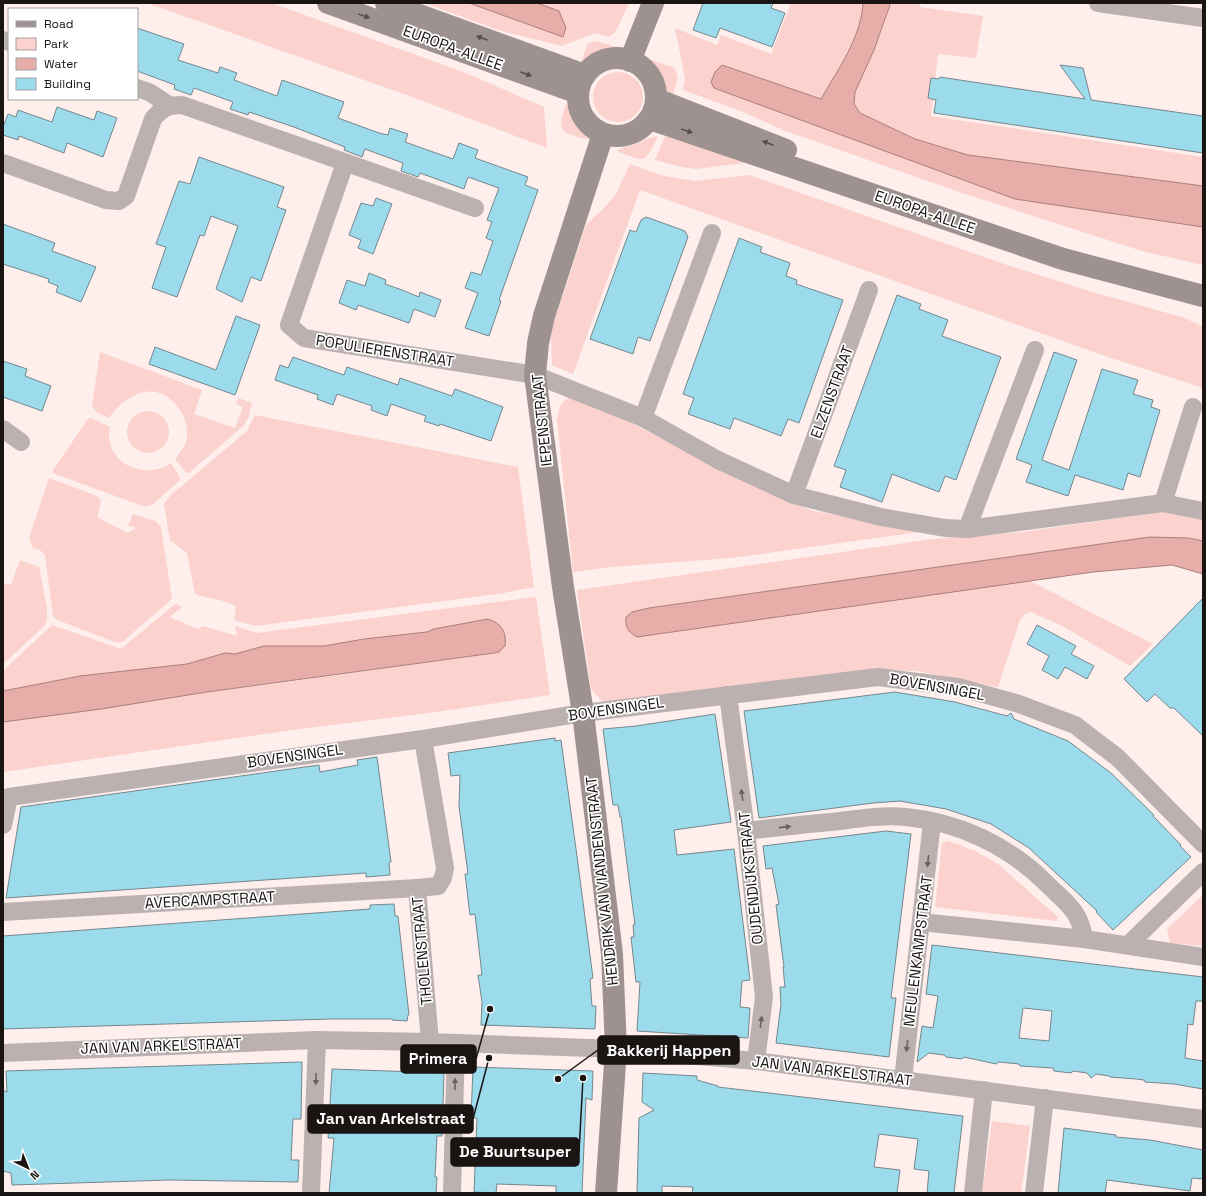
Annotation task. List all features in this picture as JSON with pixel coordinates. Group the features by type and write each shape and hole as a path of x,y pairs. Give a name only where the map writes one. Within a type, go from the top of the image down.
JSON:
{"main road":[{"name":"EUROPA-ALLEE","path":"328,3 581,84"},
{"name":"EUROPA-ALLEE","path":"386,3 581,84"},
{"path":"630,61 653,3"},
{"path":"616,58 630,61 640,65 649,74 655,86 653,109 641,128 629,134 616,137 603,134 592,128 584,118 579,106 581,84 593,66 604,60 616,58"},
{"name":"EUROPA-ALLEE","path":"653,109 852,176 1064,250 1203,288"},
{"name":"EUROPA-ALLEE","path":"653,109 1063,259 1203,296"},
{"name":"IEPENSTRAAT","path":"583,713 562,587 535,375 538,343 544,316 603,134"},
{"name":"HENDRIK VAN VIANDENSTRAAT","path":"583,713 612,954 616,1050 606,1193"}],"street":[{"path":"1106,3 1203,18"},
{"path":"138,88 149,92 169,105"},
{"path":"3,163 106,200 119,201 126,196 153,119 160,111 169,105 182,104 475,208"},
{"name":"POPULIERENSTRAAT","path":"345,163 290,325 304,338 535,375"},
{"path":"643,418 712,233"},
{"name":"ELZENSTRAAT","path":"794,495 869,290"},
{"path":"966,529 1035,350"},
{"path":"535,375 643,418 718,460 794,495 881,517 945,528 966,529 1163,503 1203,511"},
{"path":"1163,503 1194,407"},
{"path":"3,429 21,442"},
{"name":"BOVENSINGEL","path":"3,825 9,797 423,739 583,713 728,694 878,677 958,687 1016,703 1075,725 1118,758 1203,844"},
{"name":"OUDENDIJKSTRAAT","path":"728,694 746,831 764,997 756,1061"},
{"name":"THOLENSTRAAT","path":"423,739 445,868 443,878 438,886 417,888 430,1042"},
{"path":"746,831 879,816 907,817 970,831 1014,856 1041,878 1075,912 1082,923 1084,939"},
{"name":"MEULENKAMPSTRAAT","path":"902,1080 932,822"},
{"path":"1128,945 1203,872"},
{"name":"AVERCAMPSTRAAT","path":"3,912 417,888"},
{"path":"921,922 1084,939 1203,957"},
{"path":"311,1193 317,1040"},
{"name":"JAN VAN ARKELSTRAAT","path":"3,1053 317,1040 430,1042 616,1050 756,1061 1203,1118"},
{"path":"452,1193 456,1043"},
{"path":"972,1193 984,1090"},
{"path":"1034,1193 1045,1098"}],"green space":[{"path":"147,3 271,3 461,71 544,107 547,148 404,94"},
{"path":"424,3 469,3 562,37 559,11 537,3 596,3 602,5 602,3 629,3 616,31 612,35 608,37 597,33 592,34 562,46 501,31"},
{"path":"791,3 863,3 858,29 848,53 821,99 722,65 715,73 711,82 1015,199 1203,227 1203,265 1142,251 959,192 783,130 743,112 683,90 685,78 675,28 717,45 721,35 771,54"},
{"path":"889,3 919,3 920,7 983,16 976,58 938,54 931,116 1203,157 1203,186 968,155 915,139 860,113 854,104 855,92 883,27"},
{"path":"597,41 622,49 617,52 603,54 580,65 588,43"},
{"path":"646,58 675,68 678,78 672,98"},
{"path":"613,72 623,72 636,79 643,92 643,102 636,115 623,122 613,122 604,118 597,111 593,102 593,92 597,83 604,76"},
{"path":"566,104 588,140 567,133 563,130 561,121"},
{"path":"658,136 650,152 643,158 639,159 617,151 624,147"},
{"path":"665,136 751,162 696,169 655,160"},
{"path":"630,164 664,176 696,181 749,175 1004,264 1089,291 1185,318 1203,327 1203,388 1108,357 640,190 573,374 552,365 551,331 586,225 616,194"},
{"path":"100,352 202,390 194,414 235,428 243,407 236,404 238,398 252,403 249,416 244,425 189,473 186,473 175,459 185,444 187,438 186,426 181,412 171,399 162,394 142,392 124,402 109,418 96,412 92,406"},
{"path":"570,397 581,398 778,497 813,511 927,531 731,558 611,567 573,572 557,420 560,407"},
{"path":"144,411 152,411 163,417 169,428 169,436 163,447 152,453 144,453 133,447 127,436 127,428 133,417"},
{"path":"255,415 518,467 534,587 504,593 255,626 234,620 236,606 195,594 187,553 170,540 164,504 170,496 247,431"},
{"path":"91,418 110,427 109,439 112,450 118,458 127,465 137,469 149,470 160,468 171,463 180,480 153,504 145,507 53,473 53,470 88,419"},
{"path":"49,478 97,496 101,501 97,517 127,533 135,529 135,527 128,526 133,514 155,521 161,527 172,599 122,642 115,642 57,620 53,616 45,555 40,550 33,548 29,538"},
{"path":"1169,511 1203,516 1203,541 1188,538 1150,537 649,608 630,633 637,637 1030,581 1153,644 1130,666 1062,626 1031,612 1025,614 1020,620 998,687 916,671 890,670 605,704 591,689 577,590 933,539 1023,532"},
{"path":"20,560 39,567 47,608 47,621 44,626 3,664 3,583 11,585"},
{"path":"536,597 550,695 436,712 292,730 3,772 3,722 499,652 494,621 488,619 434,629 427,632 364,639 324,646 264,646 234,654 225,653 187,664 80,676 3,691 3,671 52,625 121,649 175,604 183,607 169,617 198,629 203,626 237,636 235,626 257,633"},
{"path":"949,841 975,851 998,864 1058,917 1057,921 935,907 942,843"},
{"path":"1203,895 1203,946 1170,943 1167,929"},
{"path":"992,1121 1030,1126 1021,1193 982,1193"}],"water":[{"path":"469,3 537,3 559,11 566,28 563,37"},
{"path":"863,3 889,3 890,5 874,50 855,92 854,104 860,113 915,139 968,155 1203,186 1203,227 1015,199 714,88 711,82 715,72 722,65 821,99 848,53 858,29"},
{"path":"1150,537 1188,538 1203,541 1203,574 1172,565 1093,572 637,637 629,631 626,624 626,617 632,612 649,608"},
{"path":"488,619 500,626 504,632 505,646 499,652 3,722 3,691 80,676 187,664 225,653 235,654 264,646 324,646 364,639 427,632 434,629"}],"building":[{"path":"703,3 773,3 771,8 785,13 772,47 720,28 716,38 693,30"},
{"path":"138,28 184,44 178,60 218,73 220,67 237,73 234,80 277,96 282,80 344,102 338,118 379,133 388,135 390,128 408,134 405,142 453,159 459,143 478,150 475,158 528,177 525,185 538,190 499,300 501,301 489,336 465,328 478,293 465,288 471,272 481,275 493,241 486,238 492,222 487,220 499,188 468,177 464,189 420,173 418,177 401,171 403,163 365,149 362,157 344,150 345,147 294,127 249,112 248,115 230,109 233,102 194,88 191,95 174,89 175,85 138,71"},
{"path":"1060,65 1083,68 1091,100 1203,116 1203,153 934,113 936,100 928,98 931,78 939,79 940,77 1085,99"},
{"path":"57,107 94,120 97,111 117,118 103,157 67,143 64,153 19,136 18,140 3,135 3,127 8,114 16,117 18,110 52,122"},
{"path":"199,157 284,187 277,207 286,210 261,281 251,277 242,302 216,289 238,226 211,216 204,236 200,235 177,297 152,288 166,247 156,244 179,181 190,184"},
{"path":"376,198 392,204 373,254 358,248 361,240 349,235 361,203 373,206"},
{"path":"646,217 685,231 688,237 650,341 638,337 633,354 590,339 630,230 636,232 641,220"},
{"path":"3,224 55,243 52,251 96,267 81,302 56,292 58,286 48,282 49,279 3,264"},
{"path":"739,238 762,247 760,252 790,263 786,276 797,280 796,284 843,300 799,423 788,419 781,436 734,418 730,429 688,414 694,398 683,394"},
{"path":"369,273 386,280 385,284 419,297 420,292 441,300 435,317 414,309 409,323 358,305 356,310 339,303 347,280 365,286"},
{"path":"897,295 921,304 919,309 948,320 942,336 1001,357 956,480 945,476 939,492 892,474 882,502 840,487 846,470 834,466"},
{"path":"236,316 260,325 235,395 149,364 155,347 216,370"},
{"path":"1054,352 1077,360 1042,460 1069,470 1102,369 1138,380 1133,394 1153,400 1151,407 1160,410 1140,477 1128,473 1123,490 1075,475 1068,496 1026,482 1032,465 1016,459"},
{"path":"293,357 344,375 347,367 398,385 400,378 452,396 455,389 503,407 491,441 440,424 439,426 424,421 426,416 391,404 387,416 371,410 372,406 337,394 333,405 317,399 318,395 275,380 280,365 288,368"},
{"path":"3,361 27,369 25,376 51,386 42,411 3,397"},
{"path":"1203,598 1203,736 1174,708 1170,708 1155,694 1147,702 1124,679"},
{"path":"1037,625 1076,646 1071,654 1094,666 1087,679 1065,667 1058,679 1042,670 1049,656 1027,644"},
{"path":"895,692 955,702 1007,716 1011,713 1014,719 1068,741 1111,773 1154,815 1153,816 1191,857 1113,930 1096,912 1097,911 1029,848 991,824 946,809 900,801 873,803 759,818 744,711"},
{"path":"715,714 731,822 674,830 677,855 734,849 750,980 742,981 740,1007 750,1008 748,1038 637,1031 640,982 636,982 631,937 634,937 633,925 635,925 621,817 618,805 613,805 603,729 636,726"},
{"path":"555,738 555,741 561,740 576,849 593,978 590,979 592,1006 596,1006 595,1029 481,1025 482,1002 478,975 482,975 475,914 470,915 465,874 468,874 459,806 460,775 451,776 448,753"},
{"path":"377,757 391,862 389,863 390,875 366,877 366,873 6,898 21,807 319,765 320,772 358,765 357,760"},
{"path":"886,831 911,834 891,998 896,998 889,1057 776,1043 781,1004 780,987 785,987 784,967 776,905 779,904 772,868 766,869 763,846"},
{"path":"394,904 395,916 398,916 409,1015 407,1021 392,1019 330,1019 3,1029 3,936 370,909 370,905"},
{"path":"932,945 1203,977 1203,1001 1196,1001 1193,1025 1188,1024 1185,1058 1203,1061 1203,1089 1096,1074 1091,1078 1087,1073 1054,1071 1053,1068 1020,1066 1019,1064 999,1062 996,1064 964,1057 962,1059 929,1053 917,1062 922,1026 933,1028 938,996 926,994","holes":["1023,1008 1052,1011 1049,1041 1019,1038"]},
{"path":"302,1062 301,1119 293,1119 291,1160 299,1160 298,1182 169,1180 12,1185 11,1173 3,1171 3,1090 7,1092 6,1071"},
{"path":"473,1067 593,1071 592,1100 586,1098 582,1193 556,1193 556,1186 497,1184 496,1193 474,1192 477,1118 471,1118"},
{"path":"332,1069 444,1073 442,1136 437,1136 435,1177 437,1177 436,1193 329,1193 334,1138 328,1138"},
{"path":"643,1073 697,1076 697,1080 718,1087 963,1116 954,1193 927,1193 929,1171 914,1169 918,1139 879,1134 874,1167 900,1170 897,1193 692,1193 693,1187 662,1186 662,1193 637,1193 639,1118 654,1110 642,1102"},
{"path":"1064,1128 1116,1135 1116,1137 1150,1140 1203,1150 1203,1179 1192,1178 1190,1191 1107,1180 1105,1193 1058,1193"}],"place":[{"name":"Primera","path":"490,1009"},
{"name":"Jan van Arkelstraat","path":"489,1058"},
{"name":"De Buurtsuper","path":"583,1078"},
{"name":"Bakkerij Happen","path":"558,1079"}]}
